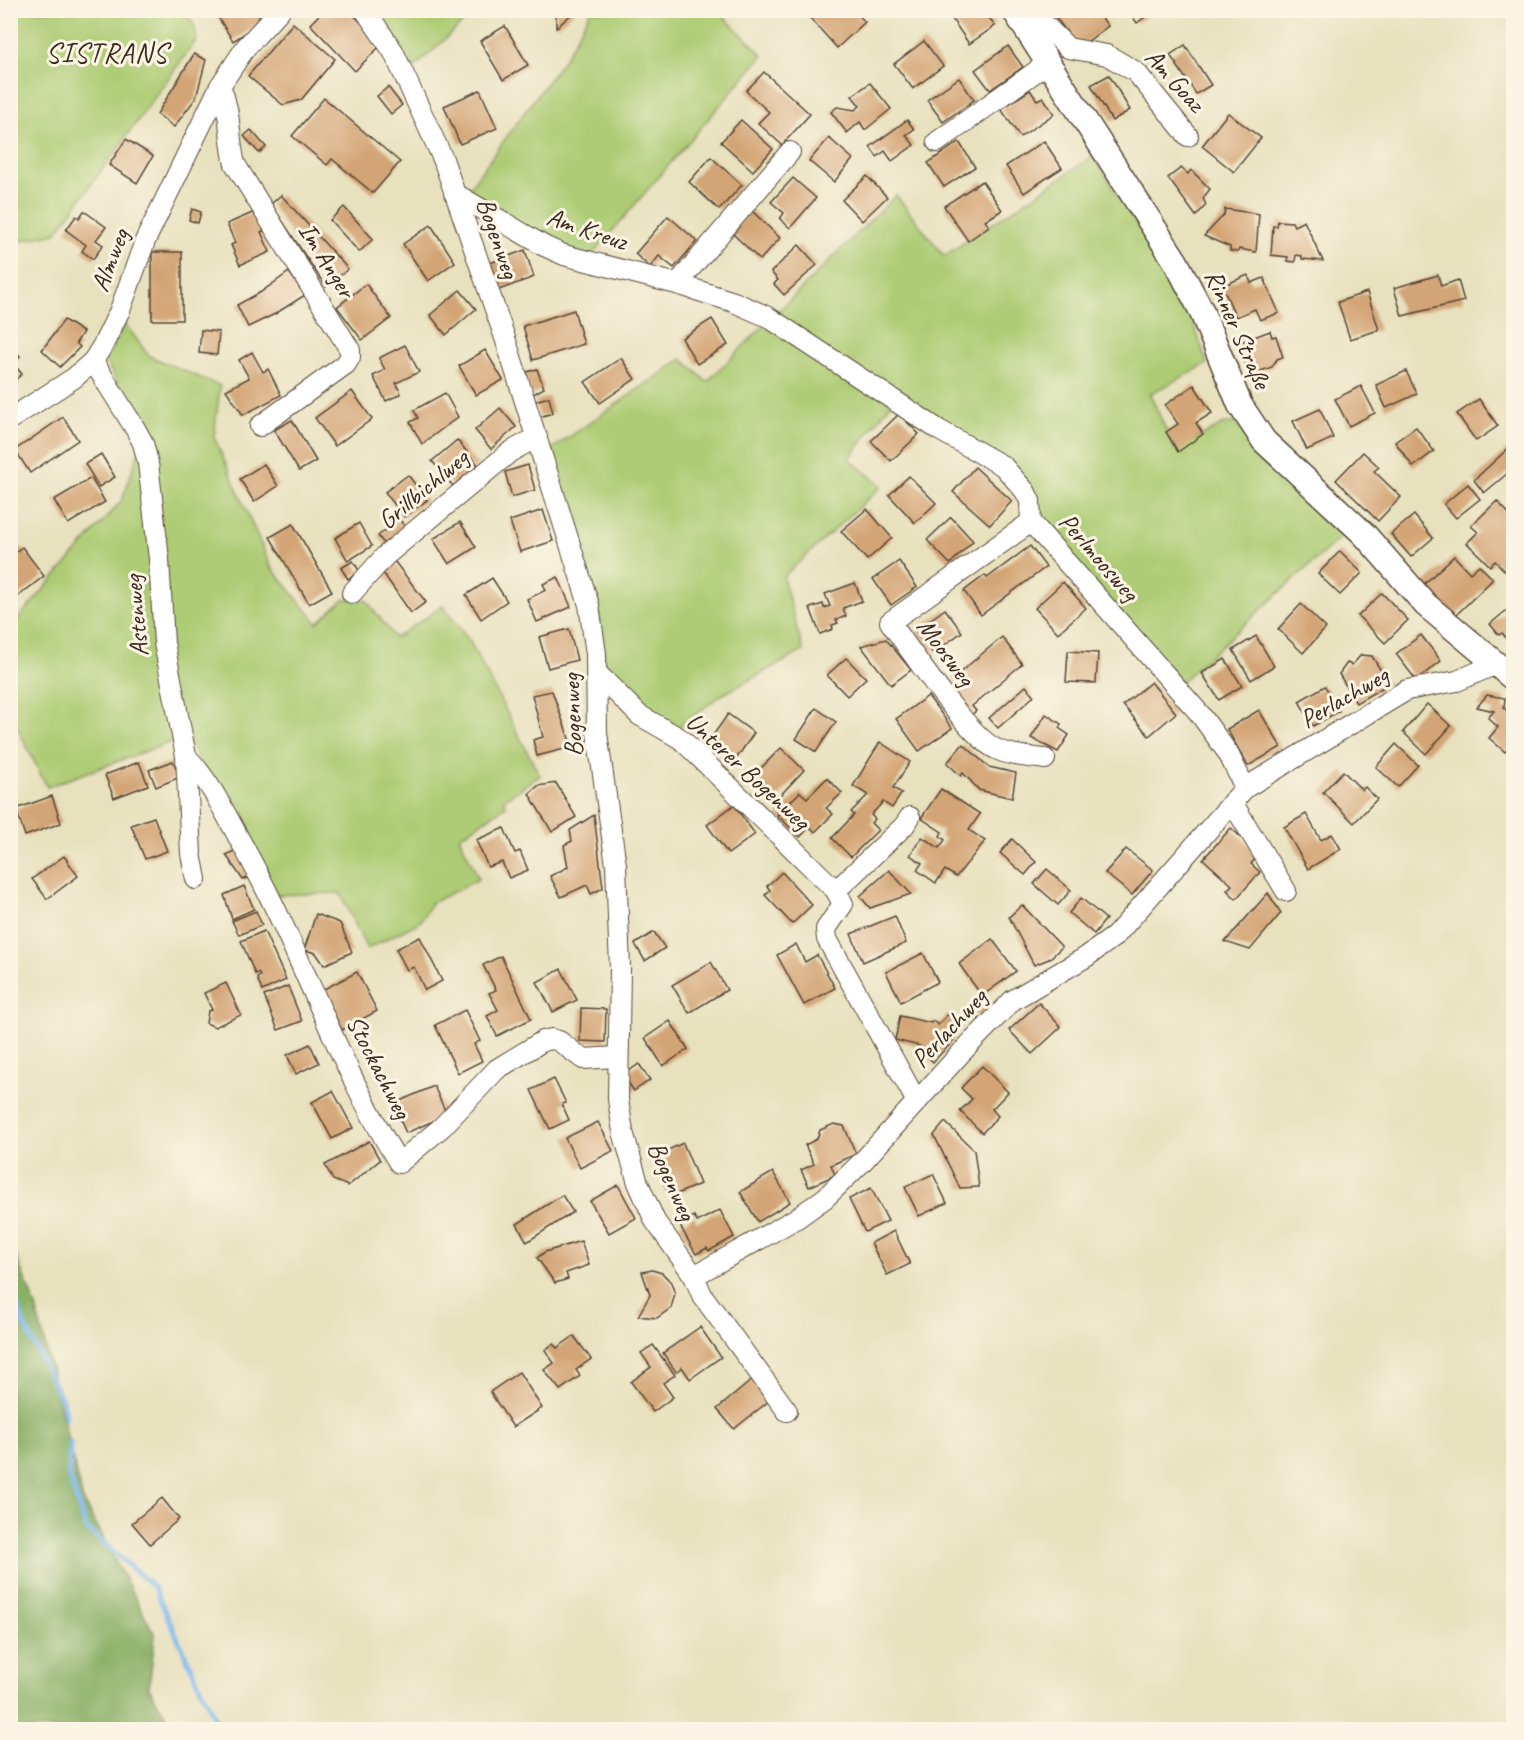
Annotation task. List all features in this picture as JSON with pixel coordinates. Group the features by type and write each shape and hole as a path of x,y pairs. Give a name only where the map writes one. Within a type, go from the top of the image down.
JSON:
{"main road":[{"name":"Rinner Straße","path":"1014,10 1176,262 1201,310 1240,405 1258,432 1364,534 1426,605 1505,671"}],"street":[{"name":"Almweg","path":"15,412 74,378 93,361 116,319 145,241 220,86 246,47 280,10"},
{"name":"Bogenweg","path":"365,10 399,63 437,144 537,436 589,605 597,672 597,733 616,865 620,968 617,1057 622,1124 638,1183 655,1221 694,1276 702,1295 787,1411"},
{"name":"Am Goaz","path":"1030,10 1068,48 1107,55 1136,72 1188,136"},
{"path":"937,142 1048,63"},
{"name":"Im Anger","path":"220,86 228,104 231,148 235,164 350,350 350,357 346,364 260,426"},
{"path":"677,284 790,152"},
{"name":"Am Kreuz","path":"454,193 544,246 564,255 677,284 734,302 768,317"},
{"name":"Perlmoosweg","path":"768,317 939,430 1003,466 1025,491 1030,501 1031,522 1200,714 1228,753 1239,795"},
{"name":"Astenweg","path":"93,361 136,430 143,443 148,463 159,559 164,643 186,756 191,854 196,879"},
{"name":"Grillbichlweg","path":"352,593 385,556 510,452 537,436"},
{"name":"Moosweg","path":"1031,522 890,622 970,727 987,744 1006,753 1046,759"},
{"name":"Perlachweg","path":"694,1276 797,1218 825,1198 863,1161 1013,1000 1086,957 1115,936 1239,795 1407,690 1505,671"},
{"name":"Unterer Bogenweg","path":"597,672 639,715 681,739 834,887"},
{"name":"Stockachweg","path":"186,756 202,773 273,899 333,1038 399,1163 414,1154 497,1069 543,1041 552,1039 559,1041 583,1059 617,1057"},
{"path":"1239,795 1286,891"},
{"path":"910,817 904,826 844,883 834,887 843,904 826,929 827,939 917,1102"}],"green space":[{"path":"10,11 185,11 194,25 197,39 56,233 11,243"},
{"path":"373,11 475,11 413,69"},
{"path":"591,11 718,11 763,55 590,257 549,245 467,191 564,59"},
{"path":"1093,156 1171,276 1195,327 1207,364 1150,394 1175,450 1224,424 1236,422 1259,454 1344,534 1181,682 1042,525 1033,493 897,395 849,459 882,486 783,577 803,651 720,696 676,729 644,713 604,667 598,606 552,449 682,359 707,382 896,195 944,256"},
{"path":"125,324 149,356 220,386 214,437 271,567 317,623 344,599 366,600 395,638 443,606 470,642 540,776 503,800 506,806 459,837 479,879 431,903 420,922 367,949 340,893 277,895 185,737 47,787 11,715 11,627 122,500 145,434 105,360"},
{"path":"10,1241 36,1307 83,1501 155,1635 149,1688 174,1729 11,1729"}],"building":[{"path":"221,10 255,10 263,22 233,41 216,14"},
{"path":"324,10 349,10 382,44 355,71 310,24"},
{"path":"556,10 576,10 556,28"},
{"path":"803,10 854,10 865,22 837,48"},
{"path":"946,10 984,10 995,26 969,44"},
{"path":"1050,10 1096,10 1108,26 1079,48"},
{"path":"1128,10 1155,10 1137,23"},
{"path":"293,23 335,59 301,100 283,105 248,76"},
{"path":"505,26 528,65 503,80 480,41"},
{"path":"924,41 943,66 913,89 894,64"},
{"path":"1185,45 1211,85 1196,94 1170,55"},
{"path":"1008,46 1023,67 990,90 975,70"},
{"path":"194,54 206,60 196,98 174,127 157,114"},
{"path":"764,72 810,114 782,145 758,123 769,112 746,91"},
{"path":"1109,75 1130,110 1112,121 1091,85"},
{"path":"959,78 974,100 943,122 927,100"},
{"path":"870,83 891,109 865,130 860,122 847,133 831,112 837,107 855,110 860,106 852,96"},
{"path":"388,87 402,105 391,114 377,96"},
{"path":"480,90 497,128 460,144 444,106"},
{"path":"1030,90 1037,100 1043,97 1054,114 1020,137 1001,109"},
{"path":"324,98 400,162 373,193 332,159 327,165 292,136"},
{"path":"1228,113 1261,138 1234,172 1202,146"},
{"path":"741,120 773,149 753,171 721,142"},
{"path":"907,120 914,129 906,135 914,145 892,161 885,151 877,157 870,147"},
{"path":"251,130 266,147 259,153 244,136"},
{"path":"829,138 853,159 834,182 809,161"},
{"path":"126,139 153,156 137,183 109,165"},
{"path":"1044,141 1062,168 1024,193 1006,166"},
{"path":"959,142 975,167 944,187 928,163"},
{"path":"711,157 742,185 719,210 689,182"},
{"path":"1181,168 1188,174 1191,170 1210,189 1203,198 1206,205 1196,216 1168,178"},
{"path":"867,176 887,197 862,221 842,200"},
{"path":"793,178 816,198 790,228 780,219 784,213 771,202"},
{"path":"982,181 1002,210 985,221 989,226 968,241 944,206"},
{"path":"281,195 348,269 326,287 271,204"},
{"path":"344,207 373,239 359,252 330,220"},
{"path":"192,209 201,212 198,223 189,220"},
{"path":"1225,209 1259,214 1256,252 1239,249 1238,252 1230,251 1230,247 1204,236 1224,215"},
{"path":"751,210 780,238 760,260 730,231"},
{"path":"84,211 106,227 96,240 103,245 93,259 82,251 86,245 66,230 76,216 79,218"},
{"path":"257,211 266,230 261,232 270,252 240,265 231,245 235,243 227,224"},
{"path":"668,216 697,241 674,268 659,256 650,267 635,254"},
{"path":"1278,221 1292,222 1294,226 1304,221 1323,261 1302,259 1302,256 1296,255 1295,262 1287,261 1288,257 1271,255 1273,226 1277,226"},
{"path":"431,225 455,262 428,281 403,244"},
{"path":"799,245 817,265 784,295 774,284 778,280 771,272"},
{"path":"525,250 534,277 499,290 490,263"},
{"path":"152,252 182,252 182,320 152,320"},
{"path":"289,272 305,295 275,314 248,327 237,305 261,292"},
{"path":"1248,275 1251,283 1264,278 1279,313 1260,320 1255,309 1236,317 1222,286"},
{"path":"1438,275 1441,286 1458,280 1464,301 1402,316 1394,288"},
{"path":"366,284 391,318 362,340 337,307"},
{"path":"460,290 476,309 446,335 430,315"},
{"path":"1367,292 1379,330 1350,339 1338,302"},
{"path":"574,310 584,344 533,360 523,326"},
{"path":"712,319 728,345 697,364 682,338"},
{"path":"64,320 83,332 76,343 80,347 60,367 42,350"},
{"path":"201,330 219,332 217,355 199,353"},
{"path":"1270,331 1272,337 1276,336 1283,357 1277,359 1272,367 1250,375 1238,343"},
{"path":"405,345 419,372 396,383 401,394 386,401 373,376 385,370 379,358"},
{"path":"10,346 20,356 10,368"},
{"path":"485,350 503,380 476,395 459,366"},
{"path":"252,352 263,372 268,369 281,395 243,415 226,390 249,378 239,360"},
{"path":"621,358 635,379 600,403 585,382"},
{"path":"16,367 22,374 13,382 10,371"},
{"path":"537,369 544,388 532,395 524,373"},
{"path":"1406,371 1417,394 1386,408 1376,385"},
{"path":"1194,385 1212,413 1196,423 1203,434 1178,452 1166,432 1178,424 1165,405"},
{"path":"1361,386 1375,413 1349,426 1335,399"},
{"path":"352,391 372,419 335,446 315,418"},
{"path":"445,393 458,417 422,444 410,422 418,418 414,410"},
{"path":"549,397 553,413 539,417 535,401"},
{"path":"1479,399 1498,426 1476,441 1457,414"},
{"path":"500,408 516,427 491,449 475,430"},
{"path":"1320,409 1333,438 1307,450 1293,421"},
{"path":"899,414 919,434 891,461 871,441"},
{"path":"63,417 78,440 30,473 15,450"},
{"path":"292,420 316,461 299,471 274,430"},
{"path":"1416,427 1434,451 1413,467 1395,442"},
{"path":"457,440 478,465 453,486 432,461"},
{"path":"1514,443 1514,468 1484,493 1474,480"},
{"path":"1363,452 1379,467 1374,471 1401,497 1378,521 1336,480"},
{"path":"101,454 115,477 99,487 85,464"},
{"path":"264,464 278,486 254,502 240,479"},
{"path":"528,465 535,490 512,497 505,472"},
{"path":"975,467 1012,501 990,525 953,492"},
{"path":"408,475 427,500 404,517 385,492"},
{"path":"909,476 936,503 915,523 889,495"},
{"path":"91,478 105,502 68,524 54,500"},
{"path":"1468,484 1480,499 1456,518 1444,504"},
{"path":"1497,501 1514,519 1514,575 1511,577 1495,561 1490,566 1467,543 1478,532 1471,526"},
{"path":"867,509 892,538 867,560 841,531"},
{"path":"543,510 553,541 520,552 510,521"},
{"path":"1414,515 1433,538 1411,557 1391,534"},
{"path":"951,517 973,541 950,564 927,540"},
{"path":"399,519 407,529 386,546 378,536"},
{"path":"460,522 476,547 449,564 433,539"},
{"path":"359,523 372,546 348,561 335,538"},
{"path":"293,524 332,591 309,604 270,537"},
{"path":"1030,546 1046,567 981,615 964,591 985,575 987,578"},
{"path":"22,547 44,576 12,601 10,549 14,553"},
{"path":"1340,551 1362,573 1340,595 1318,574"},
{"path":"1454,556 1470,573 1479,565 1493,579 1453,618 1422,586"},
{"path":"391,557 426,602 411,613 381,570"},
{"path":"353,561 360,572 348,579 341,568"},
{"path":"899,561 917,587 891,605 873,579"},
{"path":"558,577 571,607 537,622 527,599 546,590 543,584"},
{"path":"492,578 507,601 481,619 466,595"},
{"path":"1063,582 1086,608 1058,633 1035,608"},
{"path":"855,583 862,601 843,608 846,616 836,620 838,623 832,625 833,629 820,634 810,608 823,604 824,608 830,606 825,594"},
{"path":"1382,593 1408,620 1385,643 1358,616"},
{"path":"1301,604 1326,628 1303,653 1278,629"},
{"path":"1514,604 1514,638 1509,641 1502,633 1499,635 1490,624"},
{"path":"945,609 962,632 933,653 916,630"},
{"path":"569,629 577,660 548,668 539,637"},
{"path":"1421,635 1441,661 1416,680 1396,654"},
{"path":"1256,636 1274,666 1251,680 1233,650"},
{"path":"1002,637 1022,664 972,706 976,711 969,717 948,690 956,684 952,679"},
{"path":"886,639 911,670 891,685 861,646"},
{"path":"1068,651 1098,653 1096,683 1066,682"},
{"path":"1361,655 1372,656 1389,684 1356,703 1339,674 1347,663 1352,665"},
{"path":"846,658 866,678 847,696 827,675"},
{"path":"1225,659 1242,686 1219,700 1202,673"},
{"path":"1151,682 1176,713 1149,736 1123,705"},
{"path":"1026,686 1034,696 998,728 989,718"},
{"path":"1325,686 1339,711 1313,726 1299,701"},
{"path":"552,691 572,747 537,756 533,740 543,737 532,695"},
{"path":"1487,695 1505,698 1504,708 1514,717 1514,743 1505,752 1489,738 1498,727 1488,718 1494,711 1477,707"},
{"path":"928,696 952,728 919,751 896,719"},
{"path":"1427,704 1451,726 1426,754 1403,732"},
{"path":"816,708 836,722 816,752 796,739"},
{"path":"1259,710 1281,747 1248,766 1227,729"},
{"path":"728,714 754,733 736,759 709,741"},
{"path":"1046,714 1061,724 1059,728 1069,735 1058,752 1031,738"},
{"path":"880,742 910,762 893,788 902,793 892,808 883,802 871,815 875,819 871,823 878,830 851,857 832,838 854,815 851,812 868,795 853,786"},
{"path":"963,744 989,767 1016,773 1012,798 979,790 963,773 961,776 947,763"},
{"path":"1396,744 1418,765 1398,787 1376,767"},
{"path":"781,748 804,770 774,802 750,779"},
{"path":"173,761 180,777 156,787 149,770"},
{"path":"139,762 148,785 114,798 105,775"},
{"path":"1343,771 1362,790 1365,787 1377,799 1354,823 1323,792"},
{"path":"827,778 842,793 826,808 833,814 815,832 810,827 800,837 777,815 800,792 807,798"},
{"path":"556,783 576,817 552,832 529,794 538,786"},
{"path":"941,789 980,814 969,830 985,841 956,877 945,870 936,883 917,870 922,863 910,855 922,837 939,848 945,840 940,836 942,832 921,818"},
{"path":"52,796 61,823 25,836 16,809"},
{"path":"734,805 755,834 728,854 707,825"},
{"path":"1306,814 1321,840 1332,834 1341,849 1308,869 1284,827"},
{"path":"594,815 603,888 591,894 587,885 561,897 550,876 568,867 564,845 572,841 570,830"},
{"path":"154,817 167,851 145,859 131,825"},
{"path":"504,828 515,853 520,851 528,870 509,878 502,862 488,867 476,840"},
{"path":"1231,828 1259,854 1251,864 1260,872 1236,899 1227,890 1232,885 1203,859"},
{"path":"1012,839 1036,862 1025,875 1000,853"},
{"path":"1126,849 1153,870 1132,895 1105,873"},
{"path":"236,850 251,876 243,880 226,855"},
{"path":"64,856 78,876 47,899 32,879"},
{"path":"1047,869 1071,890 1058,905 1034,884"},
{"path":"889,870 911,894 870,908 860,896"},
{"path":"782,872 812,905 792,924 765,895 770,890 767,886"},
{"path":"244,886 254,909 232,919 224,895"},
{"path":"1268,893 1281,913 1250,950 1225,942"},
{"path":"1081,898 1106,919 1094,934 1069,913"},
{"path":"1022,905 1062,947 1049,959 1034,965 1009,917"},
{"path":"256,911 262,925 239,935 232,921"},
{"path":"316,914 340,923 352,952 324,965 316,953 304,950"},
{"path":"895,916 906,943 863,962 851,934"},
{"path":"264,931 286,980 262,991 257,978 260,976 258,973 255,974 241,941"},
{"path":"654,932 665,948 645,961 635,944"},
{"path":"420,937 442,981 425,990 414,967 407,970 396,949"},
{"path":"992,939 1016,971 982,996 959,964"},
{"path":"796,944 805,962 817,955 835,988 804,1005 777,955"},
{"path":"923,953 938,982 901,1002 886,972"},
{"path":"501,956 531,1019 497,1036 487,1016 498,1010 489,993 496,990 483,965"},
{"path":"711,962 727,990 689,1013 672,985"},
{"path":"561,969 577,1000 553,1012 537,982"},
{"path":"357,972 377,1011 342,1030 322,990"},
{"path":"226,983 241,1015 215,1027 206,1023 208,1011 212,1010 204,993"},
{"path":"288,986 302,1021 278,1030 264,996"},
{"path":"984,998 991,1009 980,1021 970,1005"},
{"path":"1039,1003 1061,1027 1032,1054 1009,1030"},
{"path":"581,1008 606,1009 605,1042 580,1041"},
{"path":"465,1010 480,1041 474,1044 482,1061 458,1073 435,1025"},
{"path":"948,1014 956,1022 953,1041 933,1062 919,1049 920,1046 895,1040 900,1016 931,1023 933,1021 938,1025"},
{"path":"670,1021 688,1049 663,1066 645,1038"},
{"path":"310,1044 319,1063 296,1074 287,1055"},
{"path":"639,1064 650,1080 634,1091 623,1075"},
{"path":"982,1066 1008,1092 992,1109 998,1116 982,1133 960,1111 972,1099 961,1088"},
{"path":"554,1079 566,1103 562,1104 569,1120 550,1129 531,1090"},
{"path":"434,1086 447,1115 406,1133 393,1104"},
{"path":"333,1091 353,1128 332,1139 312,1102"},
{"path":"598,1122 613,1151 580,1168 565,1138"},
{"path":"945,1122 974,1150 979,1187 960,1188 934,1135"},
{"path":"834,1124 844,1126 856,1154 831,1165 835,1175 809,1187 801,1170 814,1164 805,1145 817,1139 820,1130"},
{"path":"369,1141 380,1160 348,1186 333,1180 325,1165"},
{"path":"683,1143 700,1184 670,1197 653,1157"},
{"path":"773,1172 790,1202 758,1222 740,1192"},
{"path":"933,1174 947,1203 919,1216 905,1187"},
{"path":"618,1185 636,1218 609,1233 590,1201"},
{"path":"871,1188 888,1221 865,1232 849,1199"},
{"path":"562,1195 573,1212 527,1242 517,1224"},
{"path":"720,1210 734,1237 709,1251 707,1248 696,1254 679,1224 694,1216 697,1222"},
{"path":"894,1231 910,1264 887,1275 871,1243"},
{"path":"581,1241 589,1265 566,1273 568,1279 555,1283 537,1258 545,1252"},
{"path":"652,1270 662,1273 671,1282 675,1294 671,1308 657,1318 638,1316 650,1295 642,1272"},
{"path":"700,1327 721,1357 690,1379 682,1367 676,1372 663,1353"},
{"path":"574,1336 591,1359 576,1370 580,1376 560,1390 544,1370 554,1363 545,1350 553,1344 557,1348"},
{"path":"653,1345 675,1375 663,1383 673,1397 653,1412 631,1382 651,1367 641,1353"},
{"path":"519,1372 542,1408 513,1427 490,1392"},
{"path":"752,1380 769,1401 734,1429 717,1409"},
{"path":"162,1498 179,1519 150,1544 132,1523"}],"waterway":[{"path":"10,1284 23,1322 63,1402 66,1418"},
{"path":"70,1442 69,1476 86,1528 154,1587 220,1730"}],"district":[{"name":"SISTRANS","path":"107,52"}]}
